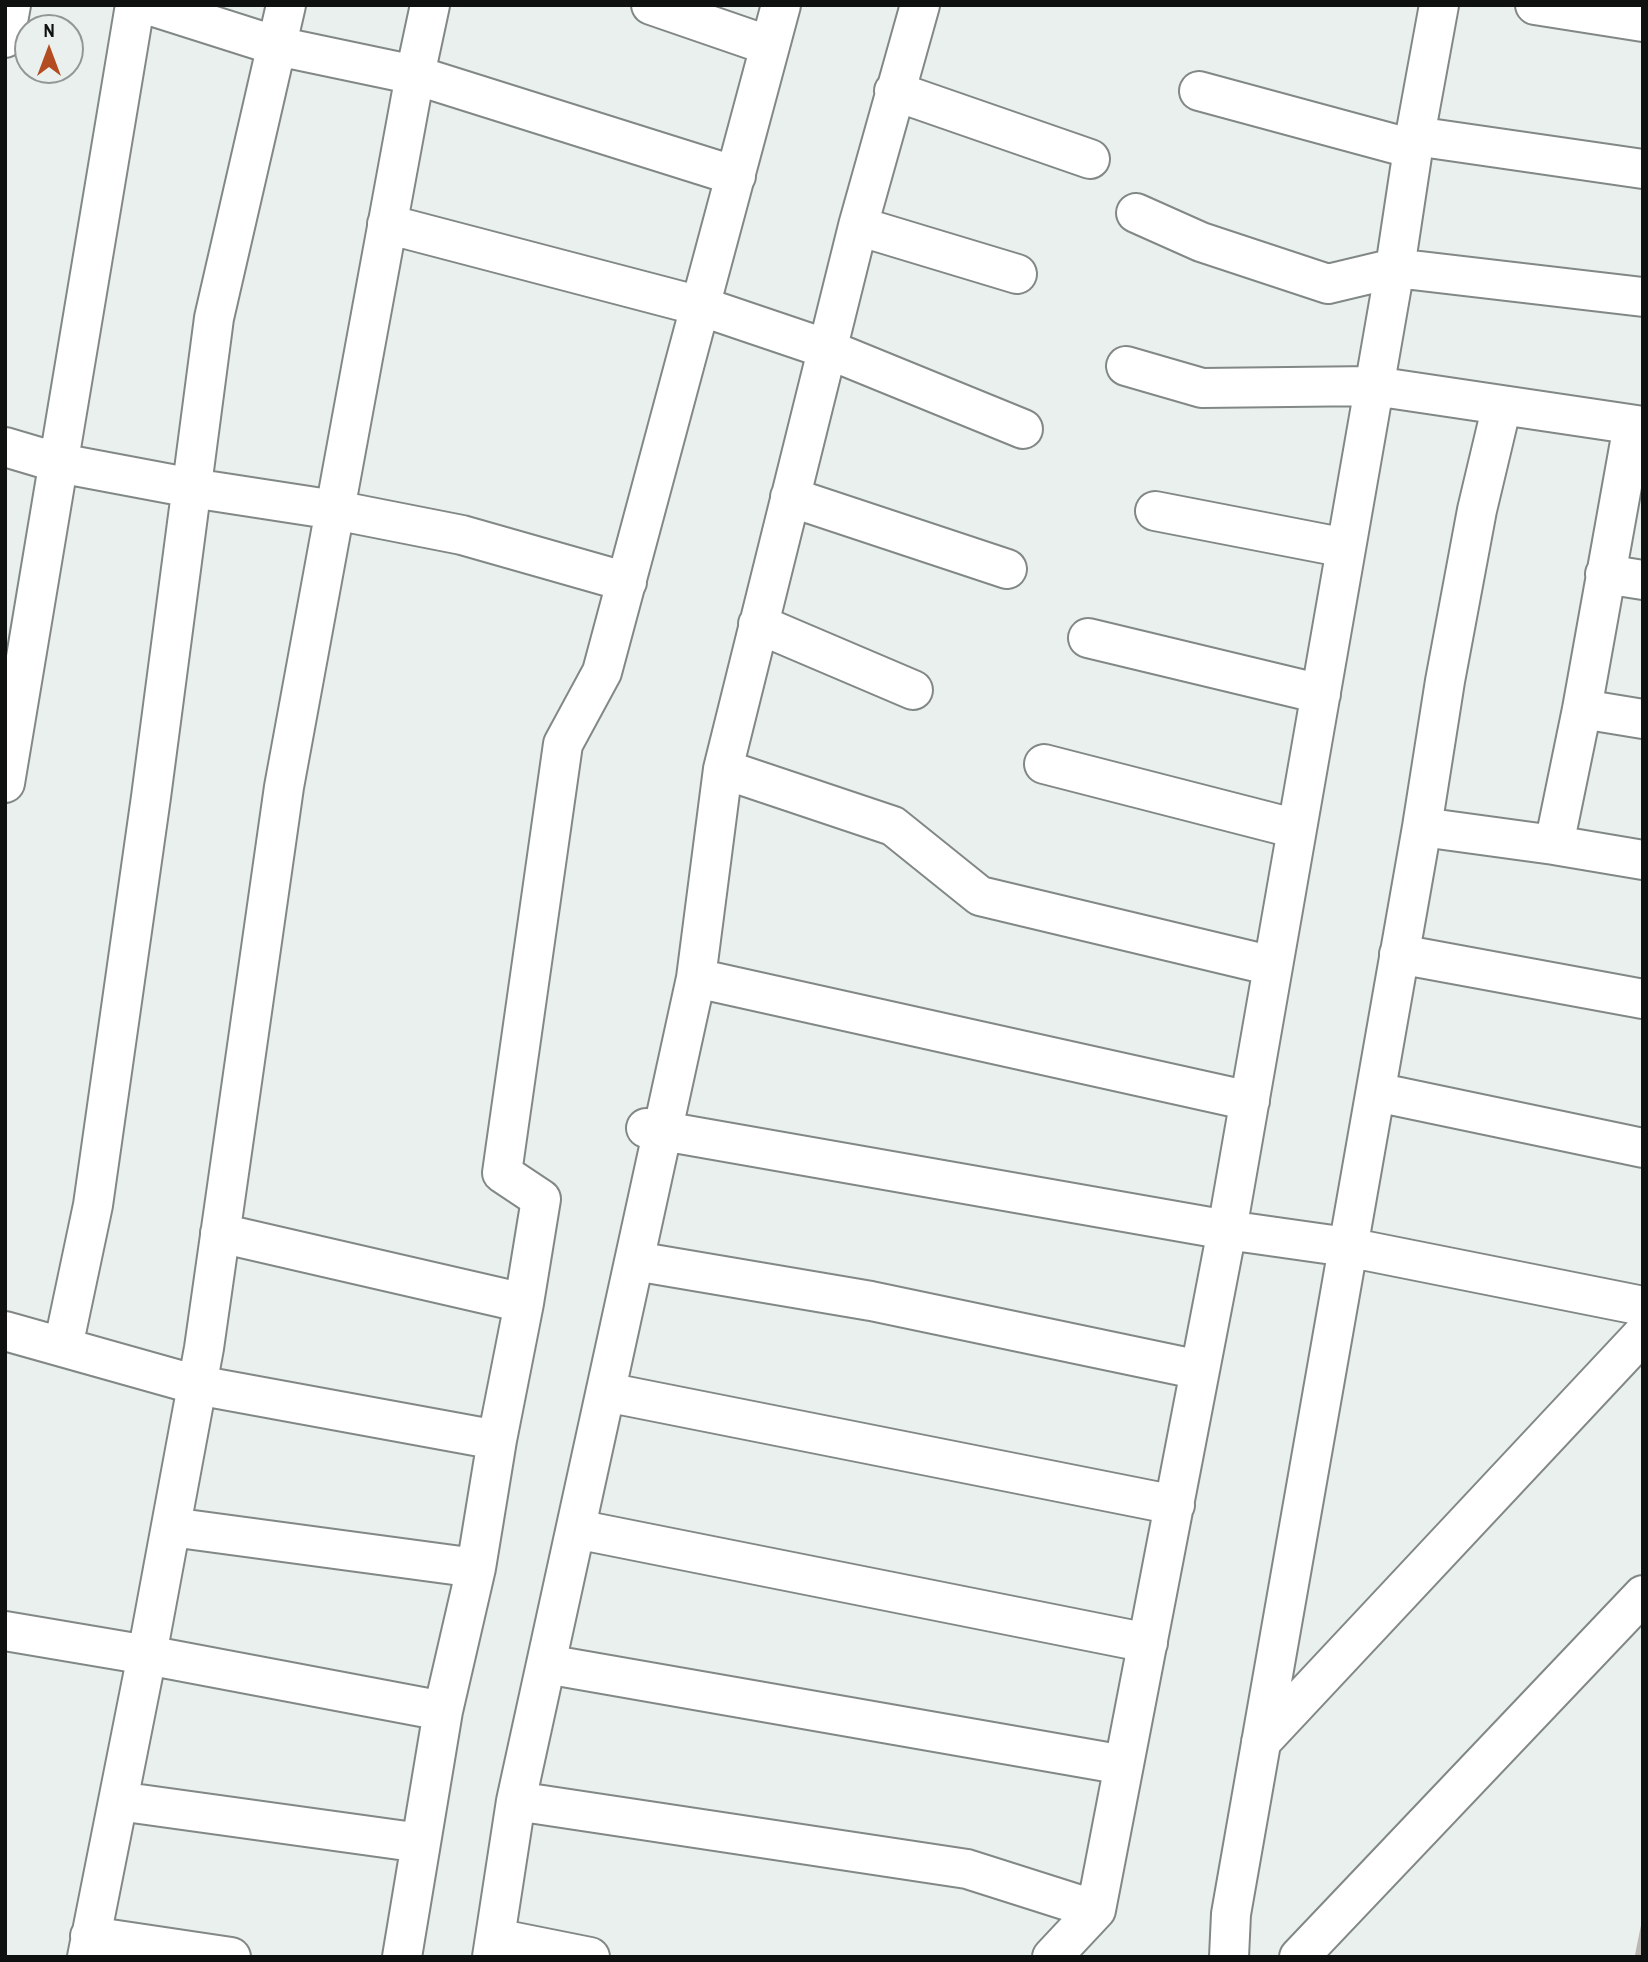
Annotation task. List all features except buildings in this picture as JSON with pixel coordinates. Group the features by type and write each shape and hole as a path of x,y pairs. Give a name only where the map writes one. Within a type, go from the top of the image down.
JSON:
{"street":[{"path":"5,38 11,5"},
{"path":"5,783 135,5"},
{"path":"148,5 277,46 415,75 736,176"},
{"path":"63,1347 93,1205 151,797 214,318 286,5"},
{"path":"231,1957 88,1947 147,1655 197,1385 284,787 430,5"},
{"path":"651,5 770,46"},
{"path":"402,1957 443,1711 476,1568 541,1199 502,1173 563,744 602,672 782,5"},
{"path":"590,1957 494,1947 516,1801 635,1261 654,1129 696,978 723,769 858,226 920,5"},
{"path":"1535,5 1643,22"},
{"path":"1052,1957 1096,1910 1175,1505 1250,1101 1395,268 1414,143 1430,7"},
{"path":"1199,90 1414,143 1643,169"},
{"path":"894,91 1090,159"},
{"path":"1136,213 1201,242 1328,284 1395,268 1643,297"},
{"path":"387,224 701,306 827,349 1023,429"},
{"path":"858,226 1017,274"},
{"path":"1126,366 1202,388 1374,386 1638,425 1605,574 1582,709 1554,845"},
{"path":"1229,1957 1231,1914 1422,827 1445,681 1470,549 1502,405"},
{"path":"5,447 59,463 192,488 335,510 462,535 626,582"},
{"path":"790,497 1007,569"},
{"path":"1155,512 1346,548"},
{"path":"1605,574 1643,580"},
{"path":"758,624 913,690"},
{"path":"1088,638 1321,694"},
{"path":"1582,709 1643,719"},
{"path":"1044,764 1297,829"},
{"path":"723,769 893,826 980,896 1273,966"},
{"path":"1422,827 1643,860"},
{"path":"1399,954 1643,999"},
{"path":"696,978 1250,1101"},
{"path":"1376,1092 1643,1148"},
{"path":"654,1129 1227,1230 1347,1247 1643,1306"},
{"path":"220,1233 524,1303"},
{"path":"635,1261 871,1301 1200,1370"},
{"path":"5,1331 197,1385 497,1440"},
{"path":"1261,1742 1643,1334"},
{"path":"606,1392 1175,1505"},
{"path":"171,1527 476,1568"},
{"path":"576,1529 1147,1643"},
{"path":"1299,1957 1643,1595"},
{"path":"5,1631 443,1711"},
{"path":"546,1664 1124,1765"},
{"path":"118,1801 421,1843"},
{"path":"516,1801 967,1870 1096,1910"}]}
